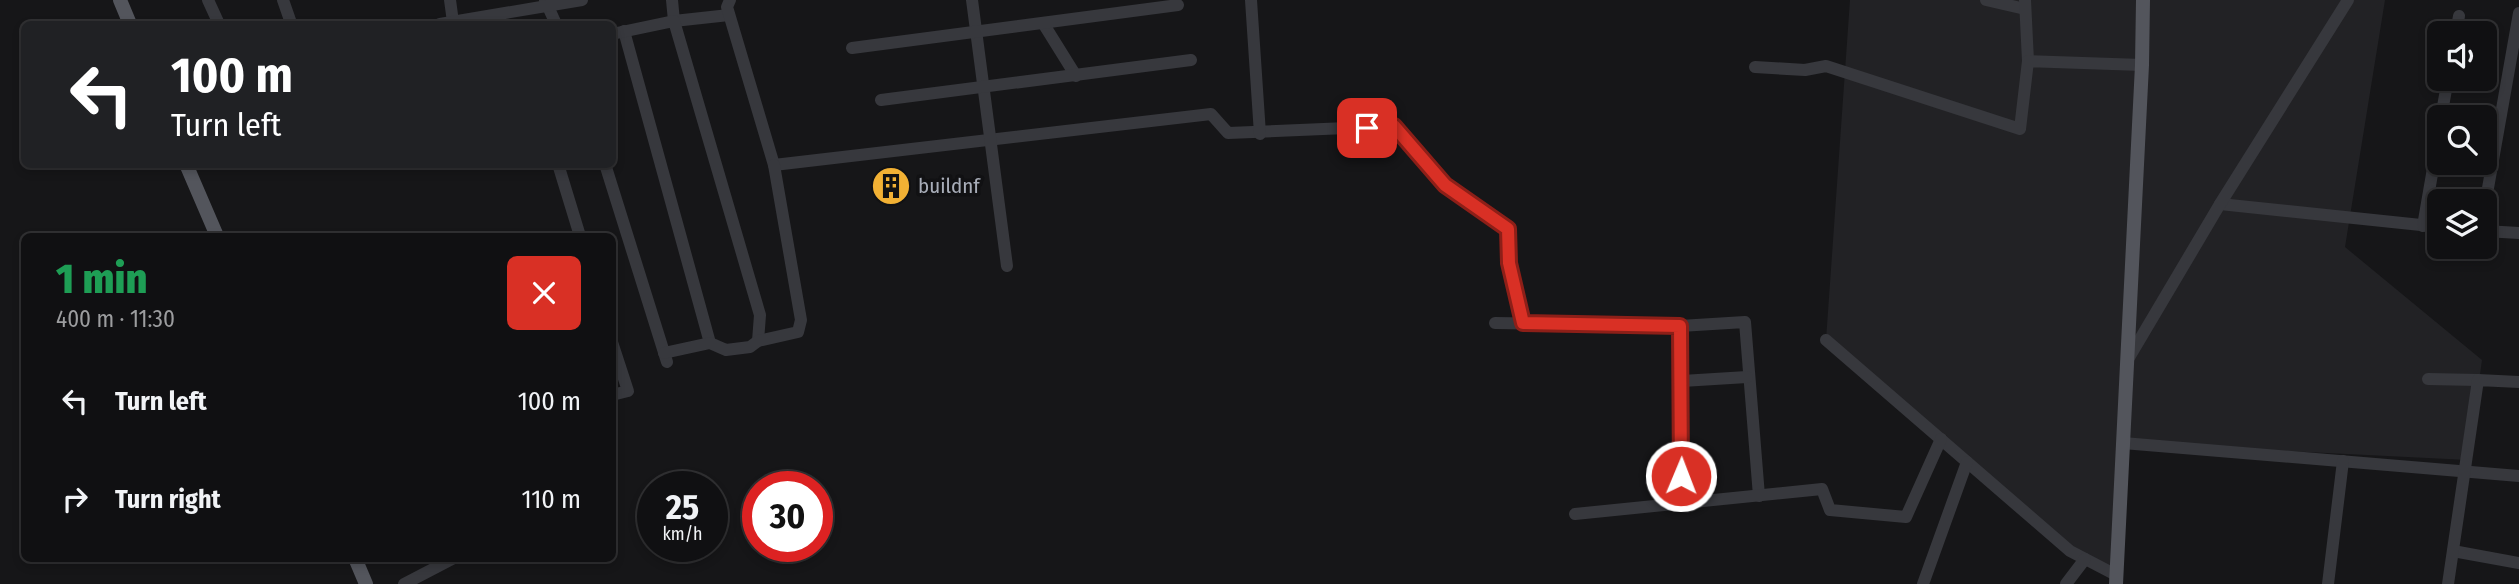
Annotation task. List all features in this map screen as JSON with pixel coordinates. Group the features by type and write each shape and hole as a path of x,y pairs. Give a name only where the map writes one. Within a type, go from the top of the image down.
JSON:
{"main road":[{"path":"120,0 129,21"},
{"path":"2116,580 2143,0"},
{"path":"188,168 216,233"},
{"path":"357,562 366,584"}],"street":[{"path":"208,0 218,21"},
{"path":"283,0 290,21"},
{"path":"450,0 453,21"},
{"path":"487,21 545,3 582,0"},
{"path":"672,0 674,21 760,315 758,341"},
{"path":"606,168 665,357 710,343 726,350 750,347 758,341 798,332 800,320 774,165 727,8 730,0"},
{"path":"972,0 1007,266"},
{"path":"1251,0 1260,134"},
{"path":"1755,67 1805,69 1826,66 2020,129 2028,61 2025,4 1986,0"},
{"path":"2127,361 2220,204 2348,0"},
{"path":"545,3 554,21"},
{"path":"852,48 1178,5"},
{"path":"2488,189 2519,13"},
{"path":"710,343 618,32 674,21 729,15"},
{"path":"2458,21 2459,16"},
{"path":"1043,23 1076,76"},
{"path":"881,100 1191,60"},
{"path":"2028,61 2142,65"},
{"path":"774,165 1212,114 1228,133 1260,134 1394,126 1445,185 1508,229 1509,263 1523,323"},
{"path":"559,168 579,233"},
{"path":"2423,226 2432,175"},
{"path":"2220,204 2427,226"},
{"path":"2497,232 2519,233"},
{"path":"1495,323 1680,326 1745,322 1747,377 1759,496"},
{"path":"1680,326 1681,476 1685,503"},
{"path":"1826,340 2070,551 2116,580"},
{"path":"616,354 628,391 616,394"},
{"path":"1682,381 1747,377"},
{"path":"2428,379 2519,382"},
{"path":"2448,584 2478,380"},
{"path":"1574,514 1822,489 1830,510 1906,517 1941,439"},
{"path":"2123,443 2519,476"},
{"path":"2328,584 2343,461"},
{"path":"1923,584 1967,462"},
{"path":"2453,551 2519,563"},
{"path":"2066,584 2085,559"},
{"path":"404,584 446,562"}],"shaded area":[{"path":"1850,0 2385,0 2345,247 2482,360 2468,460 2123,443 2116,575 2070,551 1826,340"}],"place":[{"name":"buildnf","path":"891,186"}],"route":[{"path":"1367,128 1394,126 1415,154 1445,185 1508,229 1509,263 1523,323 1680,326 1681,476"}]}
